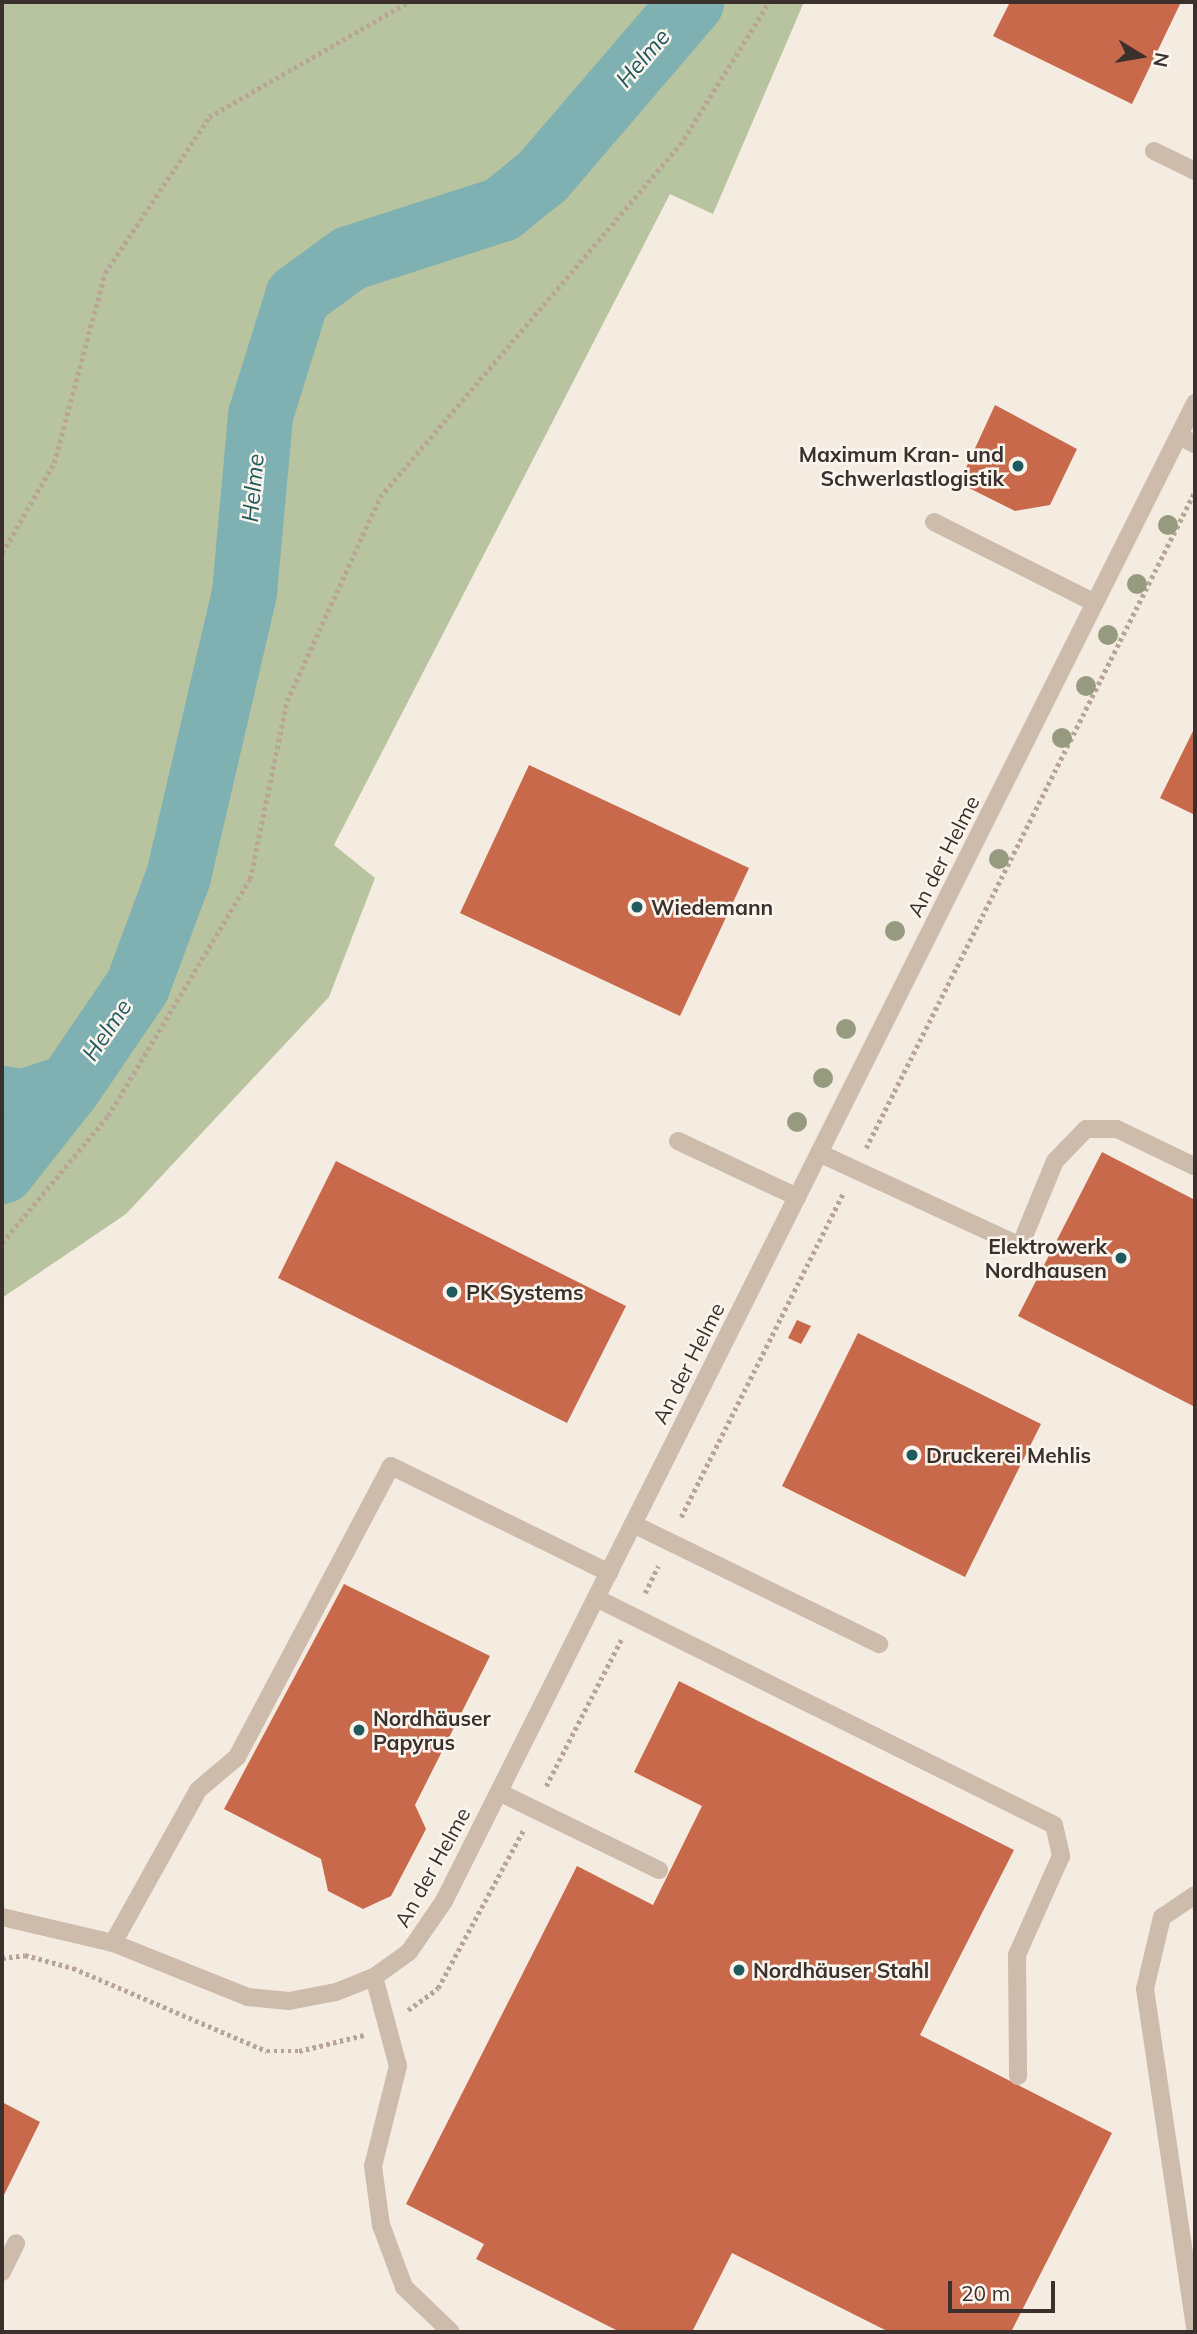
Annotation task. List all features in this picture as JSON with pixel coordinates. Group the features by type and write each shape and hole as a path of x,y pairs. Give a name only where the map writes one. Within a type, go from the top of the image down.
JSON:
{"street":[{"path":"1154,151 1195,171"},
{"name":"An der Helme","path":"2,1917 113,1943 248,1997 289,2001 374,1977 409,1952 437,1912 499,1792 1195,403"},
{"path":"1179,436 1195,444"},
{"path":"934,522 1095,603"},
{"path":"819,1153 1020,1246 1055,1161 1086,1129 1117,1129 1194,1166"},
{"path":"678,1141 797,1197"},
{"path":"113,1943 198,1790 237,1757 391,1466 609,1573"},
{"path":"633,1524 879,1644"},
{"path":"596,1598 1054,1825 1062,1856 1017,1955 1018,2076"},
{"path":"499,1792 659,1870"},
{"path":"1195,1895 1162,1917 1145,1989 1195,2329"},
{"path":"374,1977 398,2066 373,2166 381,2225 404,2287 451,2332"},
{"path":"2,2272 16,2243"}],"path":[{"path":"2,553 54,463 105,273 209,117 408,2"},
{"path":"2,1243 108,1116 250,879 287,701 380,497 680,145 769,2"}],"green space":[{"path":"2,2 804,2 713,214 670,194 334,845 375,878 329,997 126,1214 2,1298"}],"building":[{"path":"1010,2 1181,2 1132,104 993,36"},
{"name":"Maximum Kran- und Schwerlastlogistik","path":"995,405 1077,449 1050,505 1015,511 959,483"},
{"path":"1195,727 1195,815 1160,798"},
{"path":"529,765 749,868 680,1016 460,913"},
{"name":"Elektrowerk Nordhausen","path":"1102,1152 1195,1200 1195,1407 1018,1316"},
{"name":"PK Systems","path":"336,1161 626,1306 567,1423 278,1278"},
{"path":"797,1320 811,1326 801,1344 788,1338"},
{"name":"Druckerei Mehlis","path":"858,1333 1041,1424 965,1577 782,1486"},
{"name":"Nordhäuser Papyrus","path":"344,1584 490,1656 415,1805 426,1829 391,1896 363,1909 328,1891 321,1859 224,1809"},
{"name":"Nordhäuser Stahl","path":"679,1681 1014,1850 920,2035 1112,2133 1011,2332 889,2332 732,2253 692,2332 620,2332 476,2259 484,2244 406,2204 577,1866 653,1905 702,1806 634,1772"},
{"path":"2,2102 40,2122 2,2199"}],"waterway":[{"name":"Helme","path":"2,1098 24,1101 69,1086 137,986 178,876 244,592 260,415 297,296 349,258 501,209 542,176 691,2"},
{"path":"2,1171 69,1086"}],"place":[{"name":"Maximum Kran- und Schwerlastlogistik","path":"1018,466"},
{"name":"Wiedemann","path":"637,907"},
{"name":"Elektrowerk Nordhausen","path":"1121,1258"},
{"name":"PK Systems","path":"452,1292"},
{"name":"Druckerei Mehlis","path":"912,1455"},
{"name":"Nordhäuser Papyrus","path":"359,1730"},
{"name":"Nordhäuser Stahl","path":"739,1970"}]}
